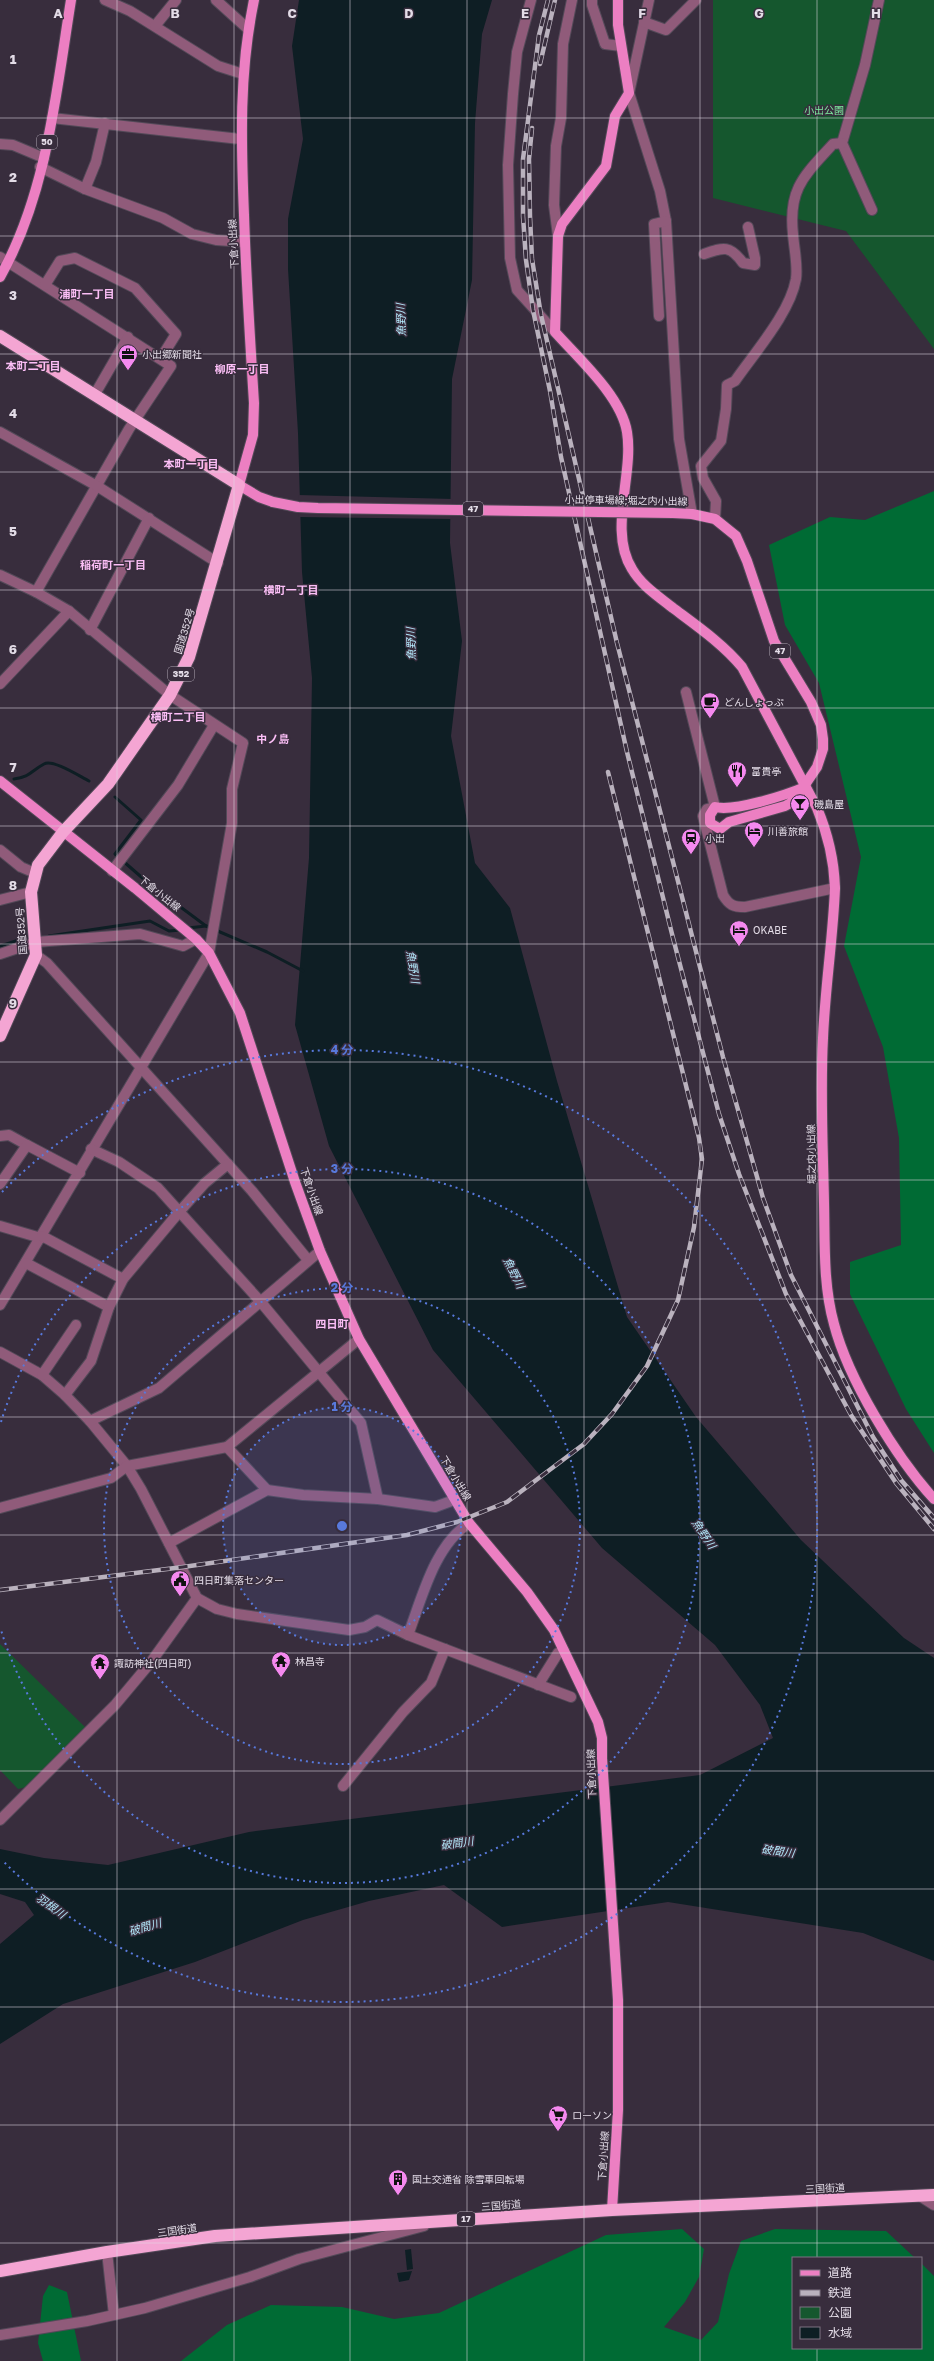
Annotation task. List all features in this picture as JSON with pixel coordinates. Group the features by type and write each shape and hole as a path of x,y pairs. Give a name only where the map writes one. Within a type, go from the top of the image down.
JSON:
{"highway":[{"path":"0,336 240,485"},
{"name":"国道352号","path":"0,1036 36,955 31,892 35,873 43,857 63,832 108,784 170,695 189,657 240,485"},
{"name":"三国街道","path":"0,2271 106,2252 215,2236 612,2210 934,2195"}],"main road":[{"name":"50","path":"0,277 4,259 33,198 42,163 52,118 71,0"},
{"name":"下倉小出線","path":"240,485 253,435 254,403 240,138 243,74 248,29 254,0"},
{"path":"555,332 558,236 562,224 606,166 615,116 629,93 618,25 618,0"},
{"name":"堀之内小出線","path":"555,332 609,394 624,420 629,448 622,535 625,554 632,569 647,588 696,625 734,657 742,667 817,808 827,830 834,864 835,888 822,1061 825,1251 828,1294 841,1347 866,1399 907,1464 934,1499"},
{"name":"小出停車場線;堀之内小出線","path":"240,485 259,497 273,502 298,507 673,513 692,514 715,519 736,536 747,561 774,641 811,702 821,725 823,749 817,767 805,787"},
{"name":"下倉小出線","path":"0,781 63,832 118,864 209,953 240,1013 295,1182 320,1251 359,1339 469,1523 527,1592 554,1630 598,1722 602,1738 617,1992 618,2110 612,2210"},
{"path":"715,808 728,809 790,794 805,787"},
{"name":"47","path":"715,808 710,815 709,820 714,827 720,829 729,822 789,805 805,787"}],"street":[{"path":"105,0 130,11 218,66 243,74"},
{"path":"155,26 176,0"},
{"path":"216,0 248,29"},
{"path":"531,0 518,52 512,102 508,165 510,258 517,290 555,332"},
{"path":"558,236 554,205 556,146 561,118 563,44 572,0"},
{"path":"592,0 592,6 605,44 621,46"},
{"path":"650,0 629,93 660,191 666,221 679,439 692,514"},
{"path":"644,22 666,30 696,0"},
{"path":"872,210 842,143 865,65 879,0"},
{"path":"52,118 240,138"},
{"path":"85,189 96,162 105,123"},
{"path":"715,519 716,501 703,478 701,466 721,441 726,408 727,385 735,380 790,299 796,279 791,216 792,203 803,177 833,144 842,143"},
{"path":"0,144 13,145 85,189 162,218 192,234 245,242"},
{"path":"660,316 654,224 666,221"},
{"path":"704,254 726,249 734,250 743,263 754,265 755,258 748,227"},
{"path":"45,285 60,262 75,258 135,288 176,334 161,358"},
{"path":"4,259 161,358 171,366 135,420 36,592"},
{"path":"95,394 128,337"},
{"path":"0,432 97,486 218,562"},
{"path":"90,630 149,518"},
{"path":"0,575 36,592 69,611 170,695 243,743 232,789 232,823 209,953 142,1070 91,1149 80,1173 0,1305"},
{"path":"0,684 69,611"},
{"path":"686,692 715,808 707,809 703,816 723,895 728,903 734,907 745,907 835,888"},
{"path":"118,864 178,786 214,725"},
{"path":"0,850 21,867 35,873"},
{"path":"0,900 31,892"},
{"path":"0,954 36,942 140,934 184,946 196,939"},
{"path":"36,955 47,963 228,1164 308,1260"},
{"path":"0,1136 9,1135 80,1173"},
{"path":"0,1184 27,1145"},
{"path":"91,1149 119,1162 158,1188 260,1301 361,1423 378,1499"},
{"path":"65,1395 91,1361 109,1307 123,1279 205,1183 228,1164"},
{"path":"0,1226 42,1237 123,1279"},
{"path":"90,1421 159,1388 320,1251"},
{"path":"26,1264 109,1307"},
{"path":"42,1375 76,1325"},
{"path":"0,1508 111,1478 127,1466 227,1447 359,1339"},
{"path":"0,1352 42,1375 65,1395 90,1421 127,1466 141,1489 198,1598 217,1609 237,1614 349,1630 364,1627 377,1620 408,1635 538,1686 571,1697"},
{"path":"227,1447 267,1490"},
{"path":"169,1543 267,1490 303,1495 378,1499 435,1507 454,1500"},
{"path":"408,1635 439,1555 460,1529 469,1523"},
{"path":"0,1820 115,1705 151,1662 198,1598"},
{"path":"343,1786 403,1712 431,1683 445,1649"},
{"path":"538,1686 558,1653 564,1651"},
{"path":"920,2196 934,2205"},
{"path":"0,2335 114,2316 201,2293 299,2259 446,2220"},
{"path":"106,2252 114,2316"}],"green space":[{"name":"小出公園","path":"713,0 934,0 934,349 846,231 713,198"},
{"path":"934,491 934,1453 906,1409 850,1294 850,1262 901,1245 899,1138 883,1047 844,946 861,857 819,683 785,625 769,545 830,517 865,520"},
{"path":"0,1644 85,1727 26,1787 18,1789 0,1770"},
{"path":"682,2229 704,2249 699,2277 685,2302 664,2327 701,2340 718,2322 729,2274 741,2241 775,2229 886,2231 914,2257 792,2257 792,2349 922,2349 922,2264 934,2276 934,2361 181,2361 227,2325 271,2305 342,2307 394,2319 439,2313 606,2235"},
{"path":"49,2285 67,2292 81,2361 43,2361 38,2343 43,2296"}],"water":[{"path":"299,0 492,0 482,34 475,123 472,280 452,379 450,543 462,641 451,736 475,863 510,908 557,1081 627,1317 696,1417 801,1540 904,1638 934,1658 934,1961 863,1933 668,1902 502,1927 444,1885 369,1901 303,1920 195,1962 63,2004 0,2044 0,1944 34,1915 25,1902 0,1894 0,1849 44,1858 108,1865 249,1832 700,1775 773,1738 760,1705 715,1645 602,1548 433,1350 329,1146 295,1025 309,858 312,678 302,572 298,433 288,269 288,219 303,139 292,46"},
{"path":"411,2249 413,2269 407,2270 405,2250"},
{"path":"412,2271 409,2280 399,2282 397,2273"}],"pier":[{"path":"298,495 453,499 452,519 299,517"}],"waterway":[{"path":"14,779 27,775 48,763 60,766 89,781"},
{"path":"115,797 141,820 115,854 147,882 206,926 267,952 303,971"},
{"path":"49,936 150,921 169,931 181,930"},
{"path":"188,928 206,926"},
{"path":"0,946 28,937"}],"railway":[{"path":"548,0 539,35 523,159 523,216 526,260 533,310 550,391 561,457 627,752 673,938 719,1114 739,1174 786,1294 851,1415 896,1483 934,1529"},
{"path":"540,64 555,0"},
{"path":"532,128 529,159 532,259 541,315 617,643 723,1057 763,1198 791,1275 873,1437 901,1480 934,1518"},
{"path":"0,1590 183,1567 407,1535 457,1522 507,1502 584,1444 612,1414 647,1366 678,1300 694,1227 702,1159 699,1138 608,772"}],"place":[{"name":"小出郷新聞社","path":"128,371"},
{"name":"どんしょっぷ","path":"710,719"},
{"name":"富貴亭","path":"737,788"},
{"name":"磯島屋","path":"800,821"},
{"name":"川善旅館","path":"754,848"},
{"name":"小出","path":"691,855"},
{"name":"OKABE","path":"739,947"},
{"name":"四日町集落センター","path":"180,1597"},
{"name":"林昌寺","path":"281,1678"},
{"name":"諏訪神社(四日町)","path":"100,1680"},
{"name":"ローソン","path":"558,2132"},
{"name":"国土交通省 除雪車回転場","path":"398,2196"}],"district":[{"name":"浦町一丁目","path":"87,294"},
{"name":"本町二丁目","path":"33,366"},
{"name":"柳原一丁目","path":"242,369"},
{"name":"本町一丁目","path":"191,464"},
{"name":"稲荷町一丁目","path":"113,565"},
{"name":"横町一丁目","path":"291,590"},
{"name":"横町二丁目","path":"178,717"},
{"name":"中ノ島","path":"273,739"},
{"name":"四日町","path":"332,1324"}],"water label":[{"name":"魚野川","path":"401,320"},
{"name":"魚野川","path":"411,644"},
{"name":"魚野川","path":"413,967"},
{"name":"魚野川","path":"514,1273"},
{"name":"魚野川","path":"704,1534"},
{"name":"破間川","path":"457,1843"},
{"name":"破間川","path":"778,1851"},
{"name":"羽根川","path":"51,1906"},
{"name":"破間川","path":"145,1927"}]}
